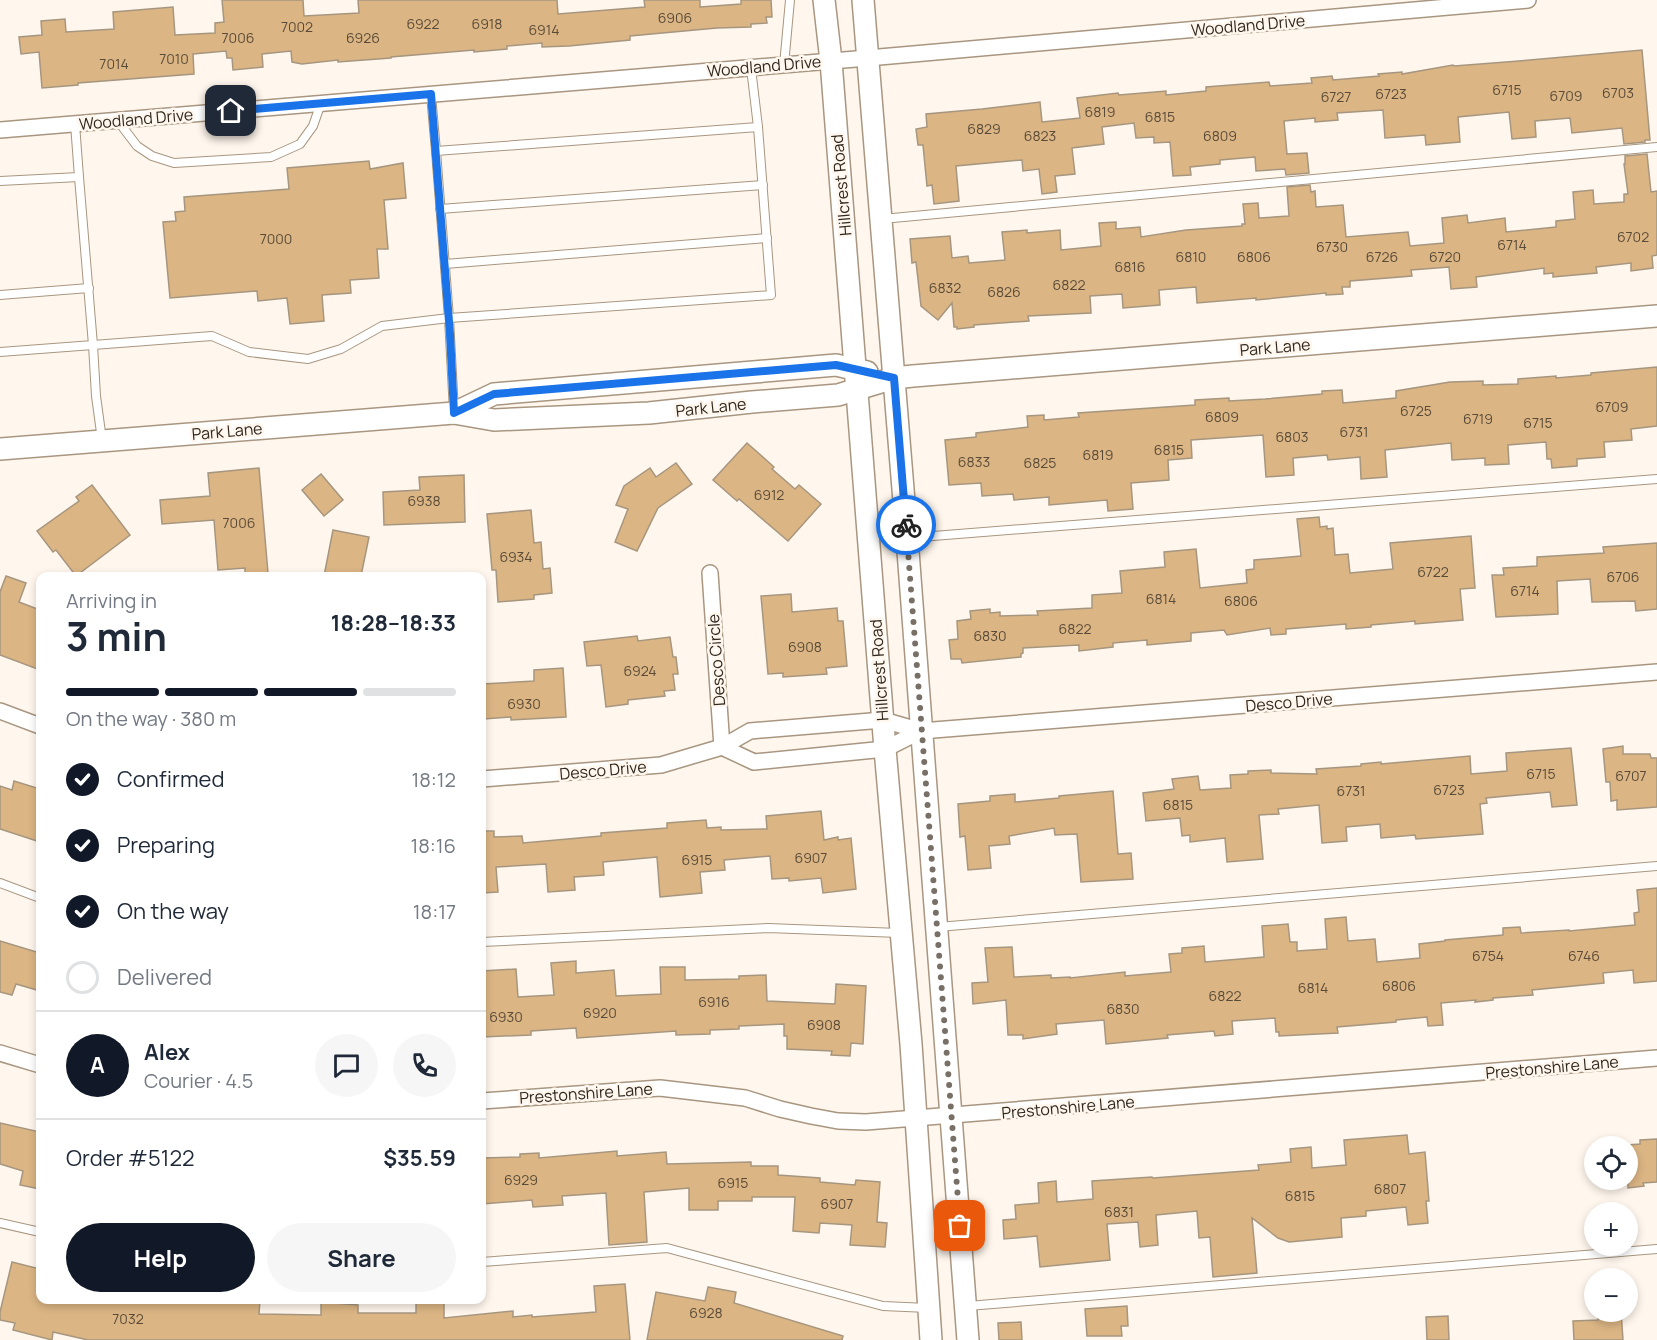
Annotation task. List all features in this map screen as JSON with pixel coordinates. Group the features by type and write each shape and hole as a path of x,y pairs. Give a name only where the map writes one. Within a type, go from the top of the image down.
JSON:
{"main road":[{"name":"Hillcrest Road","path":"824,0 831,61 885,749 911,1044 931,1340"},
{"path":"863,0 907,538 968,1340"},
{"name":"Park Lane","path":"454,413 494,394 836,365 856,379 894,378 1657,316"},
{"name":"Park Lane","path":"0,449 454,413 494,420 649,413 838,395 856,379"}],"street":[{"name":"Woodland Drive","path":"0,130 751,68 1528,0"},
{"name":"Desco Circle","path":"710,573 722,747"},
{"name":"Desco Drive","path":"486,779 661,765 722,747 750,730 883,720 921,731 1657,672"},
{"path":"0,711 36,724"},
{"name":"Desco Drive","path":"722,747 754,762 885,749 921,731"},
{"path":"0,1053 36,1064"},
{"name":"Prestonshire Lane","path":"486,1101 660,1088 745,1098 780,1109 838,1121 866,1122 1657,1058"}],"lane":[{"path":"784,65 790,0"},
{"path":"0,352 212,336 249,352 309,359 341,349 382,326 449,318 771,295 751,68"},
{"path":"431,94 449,318 454,413"},
{"path":"118,121 137,146 152,156 174,163 271,157 300,144 314,126 321,103"},
{"path":"75,124 96,396 102,441"},
{"path":"436,151 758,127"},
{"path":"881,219 1657,147"},
{"path":"0,181 79,177"},
{"path":"440,209 763,185"},
{"path":"445,264 767,238"},
{"path":"0,295 89,288"},
{"path":"907,538 1657,479"},
{"path":"937,927 1657,866"},
{"path":"0,883 36,896"},
{"path":"486,942 768,928 901,933"},
{"path":"0,1223 36,1231"},
{"path":"486,1262 667,1248 883,1306 929,1308"},
{"path":"966,1306 1657,1249"}],"building":[{"path":"222,0 303,0 304,16 359,13 358,0 557,0 558,14 645,7 644,0 700,0 700,7 741,4 741,0 771,0 772,17 766,17 767,23 751,24 751,27 630,36 630,40 569,46 542,47 542,43 474,52 474,50 302,64 292,62 291,51 262,54 263,67 233,70 232,58 227,58 226,51 193,54 194,74 42,88 39,52 21,54 19,37 42,35 41,21 65,19 66,32 114,29 113,12 173,7 175,35 215,33 215,23 224,22"},
{"path":"1642,50 1650,140 1645,140 1645,142 1624,144 1622,128 1572,133 1570,118 1535,121 1536,137 1512,139 1509,112 1458,117 1460,142 1426,145 1425,135 1385,138 1383,110 1337,113 1338,120 1315,122 1315,118 1284,121 1287,154 1307,153 1309,173 1286,175 1285,169 1256,171 1255,157 1220,160 1220,164 1190,167 1191,175 1173,176 1170,142 1154,143 1154,137 1136,138 1134,123 1102,127 1104,144 1072,148 1075,174 1055,176 1057,192 1042,194 1039,169 1023,171 1022,160 956,166 959,201 934,204 932,185 927,186 923,145 918,145 916,129 927,127 926,114 1040,102 1042,122 1080,118 1077,98 1118,93 1119,95 1166,91 1166,95 1206,91 1206,87 1269,82 1270,86 1312,83 1311,78 1332,76 1333,80 1379,76 1378,74 1402,72 1402,74 1453,65"},
{"path":"1647,154 1651,192 1657,191 1657,255 1652,256 1653,268 1631,271 1631,263 1596,267 1597,273 1553,277 1553,273 1544,274 1544,268 1476,277 1477,287 1451,289 1449,267 1411,270 1412,276 1350,281 1350,287 1342,287 1343,294 1326,295 1326,293 1197,303 1196,287 1159,290 1160,305 1123,308 1122,294 1090,296 1091,313 1028,316 1029,321 974,325 974,327 957,329 954,327 952,303 938,320 921,306 916,262 912,263 910,239 950,236 952,258 968,256 969,263 1005,260 1002,232 1027,230 1027,233 1060,230 1061,250 1101,246 1099,223 1116,222 1116,229 1140,227 1141,237 1186,230 1242,226 1245,224 1243,204 1258,203 1259,218 1289,216 1287,187 1310,185 1311,192 1315,191 1316,207 1343,205 1346,237 1408,232 1410,246 1444,243 1442,218 1467,215 1468,223 1505,218 1506,232 1556,227 1556,221 1575,219 1573,192 1593,190 1594,204 1624,202 1624,194 1628,194 1625,156"},
{"path":"369,161 370,169 403,163 406,198 384,200 388,249 377,249 379,278 350,280 351,293 322,295 324,321 290,324 287,298 258,301 257,291 170,298 163,222 176,221 175,212 185,211 184,197 289,189 287,168"},
{"path":"1657,367 1657,426 1631,429 1632,440 1604,442 1605,457 1577,459 1577,466 1552,468 1551,459 1547,459 1546,442 1508,445 1509,464 1485,465 1485,458 1452,460 1451,443 1385,450 1387,477 1361,479 1360,457 1328,460 1327,455 1293,458 1294,475 1266,477 1263,435 1191,440 1192,458 1168,460 1169,480 1131,483 1133,509 1108,511 1107,500 1049,505 1049,497 1014,500 1013,494 982,496 981,483 949,485 945,440 976,437 976,433 1028,427 1027,416 1044,415 1044,420 1079,417 1078,413 1195,405 1195,400 1265,399 1342,390 1343,403 1396,398 1396,391 1450,382 1483,381 1483,385 1518,384 1518,379 1591,375 1591,373"},
{"path":"747,443 795,489 799,485 821,504 788,541 713,480"},
{"path":"676,463 692,484 658,508 637,551 615,542 628,509 616,505 624,486 650,468 656,477"},
{"path":"259,468 268,572 245,572 245,568 218,570 214,520 162,524 160,500 210,496 208,473"},
{"path":"321,474 343,500 324,516 302,490"},
{"path":"464,475 465,522 384,525 383,492 420,490 419,477"},
{"path":"92,485 130,535 81,572 73,572 56,550 53,552 37,531 79,501 76,497"},
{"path":"531,510 534,543 541,542 543,569 550,568 552,593 534,595 534,599 498,602 496,570 492,570 487,514"},
{"path":"1319,517 1320,527 1333,528 1335,555 1348,554 1350,573 1393,569 1390,543 1471,536 1475,588 1460,589 1463,620 1415,624 1415,621 1346,629 1346,624 1286,629 1286,634 1271,635 1270,628 1227,635 1224,630 1191,633 1191,641 1147,645 1147,640 1113,643 1113,647 1079,651 1079,645 1023,648 1021,657 962,663 961,659 951,659 949,640 958,639 957,621 971,619 970,611 990,609 990,613 1000,612 1000,616 1038,615 1037,611 1092,608 1092,595 1122,593 1120,571 1165,567 1164,552 1196,549 1200,588 1247,583 1246,570 1254,569 1254,560 1301,556 1297,519"},
{"path":"333,530 369,537 362,572 325,572"},
{"path":"1657,543 1657,609 1636,611 1635,601 1592,602 1590,579 1557,581 1558,614 1496,617 1492,575 1504,575 1503,568 1537,566 1537,557 1604,553 1603,547"},
{"path":"6,576 26,583 19,602 36,608 36,668 0,655 0,592"},
{"path":"791,594 792,612 837,608 838,621 843,621 847,666 826,668 827,674 783,677 783,673 768,674 761,596"},
{"path":"637,636 638,641 670,637 678,674 673,674 675,690 664,691 665,696 628,700 628,704 606,707 601,665 587,666 584,642"},
{"path":"563,668 566,717 486,719 486,684 534,681 534,670"},
{"path":"1623,746 1623,754 1650,754 1651,758 1657,758 1657,807 1617,810 1617,800 1611,801 1610,782 1606,782 1603,749"},
{"path":"1571,748 1577,805 1552,807 1550,792 1486,798 1487,803 1480,804 1483,834 1416,839 1415,835 1381,838 1380,824 1346,827 1347,841 1322,843 1319,805 1278,809 1279,814 1259,815 1263,859 1227,862 1225,838 1190,842 1190,835 1182,836 1180,818 1146,821 1143,793 1174,789 1172,779 1198,776 1200,790 1231,788 1230,775 1248,774 1248,771 1271,770 1271,773 1317,774 1316,769 1470,756 1471,774 1507,771 1506,753"},
{"path":"14,781 36,788 36,841 0,829 0,786 12,790"},
{"path":"1113,791 1118,854 1131,853 1133,879 1081,882 1077,834 1055,835 1054,828 1009,836 1010,844 989,846 991,868 968,870 965,836 960,837 958,804 990,801 990,796 1015,794 1015,802"},
{"path":"821,811 824,840 838,837 838,840 851,838 856,889 823,893 821,878 789,881 789,878 772,879 770,856 724,860 725,870 700,872 702,893 660,897 657,857 603,862 604,875 574,877 575,890 548,892 546,864 496,867 498,892 486,893 486,831 494,831 494,837 522,836 523,843 601,836 601,833 667,828 667,823 706,820 707,828 767,829 766,816"},
{"path":"1657,888 1657,981 1634,983 1633,970 1603,973 1604,983 1532,990 1533,995 1493,998 1493,1000 1441,1003 1443,1025 1428,1026 1427,1017 1337,1027 1338,1033 1279,1036 1279,1032 1276,1032 1275,1018 1232,1021 1233,1034 1215,1036 1214,1031 1106,1044 1104,1020 1056,1024 1057,1034 1023,1039 1023,1035 1008,1035 1006,1000 973,1004 972,983 988,982 985,948 1012,947 1014,977 1051,975 1051,978 1070,978 1125,972 1125,976 1171,972 1169,954 1182,953 1182,948 1204,946 1205,962 1264,957 1262,926 1288,924 1290,942 1297,942 1297,951 1327,949 1325,919 1346,917 1348,941 1375,939 1377,962 1420,958 1419,944 1503,935 1503,928 1520,927 1521,933 1635,925 1634,913 1639,912 1637,890"},
{"path":"0,941 36,952 36,990 16,984 12,995 0,992"},
{"path":"576,961 576,973 614,970 616,996 661,994 660,967 685,967 685,980 739,979 739,976 766,975 767,1001 835,1004 836,984 866,986 863,1044 851,1043 850,1056 831,1055 832,1051 787,1049 784,1024 739,1026 739,1029 710,1030 710,1034 676,1035 676,1031 577,1038 576,1028 531,1031 531,1035 486,1037 486,971 516,969 518,997 554,995 551,963"},
{"path":"0,1123 36,1131 36,1188 20,1185 23,1171 0,1164"},
{"path":"1407,1135 1409,1154 1425,1152 1429,1201 1426,1201 1428,1223 1408,1225 1406,1207 1366,1211 1366,1216 1341,1218 1342,1237 1289,1242 1278,1238 1252,1218 1257,1273 1213,1277 1210,1237 1199,1238 1197,1211 1156,1215 1158,1245 1140,1247 1138,1222 1107,1224 1110,1260 1040,1267 1037,1236 1004,1239 1003,1220 1016,1219 1015,1205 1039,1203 1038,1183 1056,1181 1057,1202 1093,1199 1092,1181 1259,1170 1258,1165 1291,1162 1290,1149 1311,1147 1312,1168 1346,1165 1344,1140"},
{"path":"1657,1139 1657,1182 1643,1183 1644,1186 1638,1187 1638,1144 1640,1140"},
{"path":"617,1151 617,1156 666,1152 667,1164 751,1162 751,1166 778,1166 778,1175 820,1178 820,1182 855,1185 856,1180 880,1182 877,1222 887,1223 885,1247 850,1245 852,1225 820,1223 819,1233 793,1231 795,1197 752,1197 752,1201 718,1201 718,1210 689,1210 689,1188 644,1192 647,1242 609,1245 606,1193 562,1196 563,1205 533,1207 532,1200 486,1204 486,1158 520,1157 520,1154 539,1153 539,1158"},
{"path":"12,1262 36,1268 36,1304 260,1304 259,1314 321,1315 321,1304 358,1305 358,1313 416,1313 416,1304 444,1304 444,1318 513,1311 513,1317 596,1312 594,1286 625,1284 630,1340 88,1340 53,1332 52,1340 13,1330 15,1323 0,1320"},
{"path":"708,1287 736,1292 734,1303 843,1336 842,1340 647,1340 656,1292 705,1301"},
{"path":"1127,1306 1128,1326 1121,1326 1122,1336 1087,1336 1085,1309"},
{"path":"1448,1316 1449,1340 1427,1340 1426,1317"},
{"path":"1573,1321 1622,1322 1623,1340 1574,1340"},
{"path":"1021,1322 1022,1340 999,1340 998,1323"}],"way so far":[{"path":"906,525 960,1226"}],"route":[{"path":"231,111 431,94 453,368 454,413 494,394 836,365 894,378 906,525"}]}
